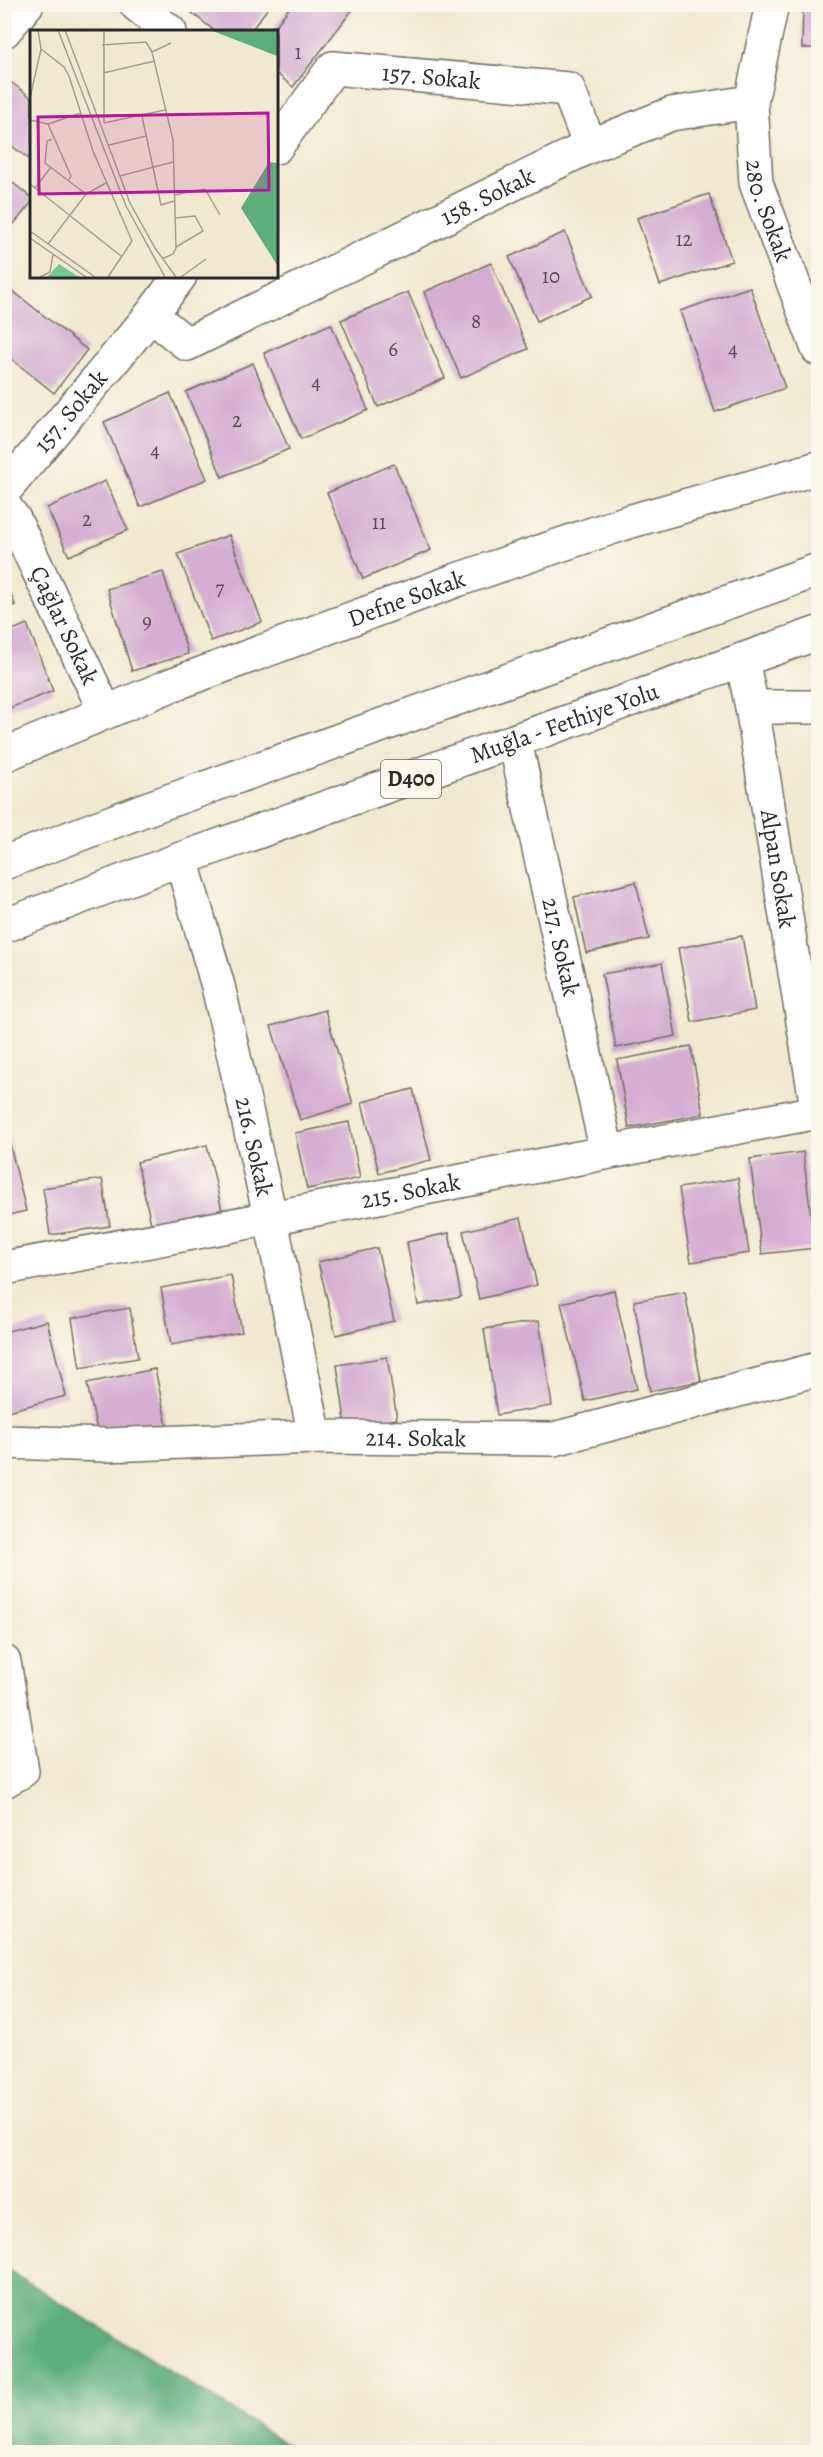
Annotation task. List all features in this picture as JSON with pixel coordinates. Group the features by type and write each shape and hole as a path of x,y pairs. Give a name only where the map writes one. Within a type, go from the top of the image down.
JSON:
{"main road":[{"path":"4,31 27,4"},
{"path":"136,4 168,30"},
{"path":"751,102 772,4"},
{"name":"157. Sokak","path":"281,130 333,68 568,90 590,146"},
{"name":"158. Sokak","path":"151,315 187,344 590,146 671,114 751,102"},
{"name":"280. Sokak","path":"751,102 756,183 819,349"},
{"name":"157. Sokak","path":"4,491 151,315 179,278"},
{"name":"Defne Sokak","path":"4,755 105,711 457,580 628,522 819,468"},
{"name":"Çağlar Sokak","path":"4,506 15,519 105,711"},
{"name":"D400","path":"4,863 149,808 819,570"},
{"name":"Muğla - Fethiye Yolu","path":"4,927 180,859 819,633"},
{"name":"Alpan Sokak","path":"742,660 752,707 818,1113"},
{"path":"752,707 819,707"},
{"name":"217. Sokak","path":"515,742 607,1152"},
{"name":"216. Sokak","path":"180,859 218,986 271,1220 315,1437"},
{"name":"215. Sokak","path":"4,1268 271,1220 607,1152 818,1113"},
{"name":"214. Sokak","path":"4,1442 106,1445 315,1437 554,1439 819,1369"},
{"path":"4,1662 13,1776"}],"green space":[{"path":"5,2268 299,2452 5,2452"}],"building":[{"path":"181,4 271,4 252,30 214,30"},
{"path":"292,4 357,4 293,87 278,75 278,30 272,30"},
{"path":"803,4 818,4 818,48 802,48"},
{"path":"8,80 30,96 30,160 4,140 4,84"},
{"path":"4,176 30,196 30,204 4,236"},
{"path":"709,194 732,261 660,285 637,218"},
{"path":"565,232 592,296 537,321 509,257"},
{"path":"491,263 528,349 461,378 424,292"},
{"path":"4,284 87,350 54,393 4,353"},
{"path":"750,287 785,388 715,412 680,311"},
{"path":"408,292 445,378 378,407 341,320"},
{"path":"331,324 368,410 301,439 264,353"},
{"path":"253,363 289,449 222,477 186,392"},
{"path":"170,393 207,479 140,507 104,422"},
{"path":"394,464 431,550 363,579 327,493"},
{"path":"105,481 128,530 69,556 47,508"},
{"path":"229,535 262,622 211,641 178,554"},
{"path":"163,572 188,654 132,671 107,589"},
{"path":"4,576 15,605 4,609"},
{"path":"27,624 53,691 5,710 5,633"},
{"path":"636,882 649,939 586,953 574,897"},
{"path":"742,936 755,1010 692,1022 678,948"},
{"path":"662,963 676,1036 616,1048 602,974"},
{"path":"325,1010 353,1104 300,1120 271,1026"},
{"path":"691,1046 703,1114 629,1128 617,1060"},
{"path":"413,1089 431,1160 379,1173 362,1102"},
{"path":"4,1120 26,1211 4,1216"},
{"path":"349,1122 360,1178 307,1189 295,1133"},
{"path":"207,1145 223,1215 153,1232 137,1162"},
{"path":"803,1152 815,1248 762,1254 750,1159"},
{"path":"738,1178 749,1253 691,1262 679,1188"},
{"path":"102,1179 110,1226 50,1235 43,1188"},
{"path":"521,1218 537,1285 479,1299 463,1231"},
{"path":"449,1233 461,1297 418,1305 407,1242"},
{"path":"377,1248 394,1321 336,1335 318,1262"},
{"path":"231,1275 242,1332 171,1345 161,1288"},
{"path":"614,1290 637,1389 585,1401 561,1303"},
{"path":"685,1292 701,1381 650,1391 634,1301"},
{"path":"130,1308 138,1358 80,1368 72,1318"},
{"path":"47,1321 66,1396 4,1412 4,1332"},
{"path":"539,1321 552,1406 497,1415 484,1329"},
{"path":"387,1357 397,1419 346,1427 337,1365"},
{"path":"155,1369 167,1426 99,1440 87,1383"}]}
